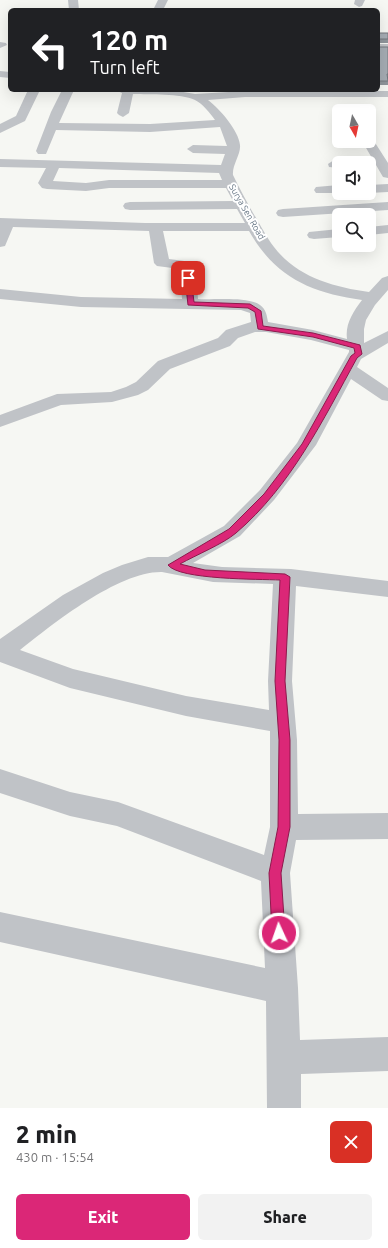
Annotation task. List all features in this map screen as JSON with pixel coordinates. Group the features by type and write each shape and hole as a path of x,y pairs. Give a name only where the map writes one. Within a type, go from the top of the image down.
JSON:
{"street":[{"path":"0,129 21,118 33,92"},
{"path":"42,151 53,126 58,105 67,92"},
{"path":"123,113 125,92"},
{"path":"154,92 214,96 246,92 388,94"},
{"path":"3,167 54,165 226,169 234,145 224,124 212,108 196,94"},
{"path":"342,94 346,104"},
{"path":"53,126 157,127 224,124"},
{"path":"372,148 386,170"},
{"path":"193,150 232,150"},
{"path":"54,165 45,183 48,185 86,187 109,184 230,184"},
{"path":"376,167 386,170"},
{"name":"Surya Sen Road","path":"226,169 230,184 254,227 274,256 291,272 315,285 328,289 372,297"},
{"path":"376,189 388,188"},
{"path":"321,190 332,189"},
{"path":"130,206 242,205"},
{"path":"283,213 388,206"},
{"path":"0,243 4,222 46,230 155,227 254,227"},
{"path":"155,227 162,263 187,265 190,304"},
{"path":"376,230 388,229"},
{"path":"314,235 332,234"},
{"path":"172,565 232,532 267,496 306,445 354,356 356,326 372,297 388,281"},
{"path":"0,294 75,302 241,305 255,308 258,311 260,327"},
{"path":"0,421 57,400 112,396 132,391 142,386 164,365 224,342 232,334 253,327 313,335 354,356 388,396"},
{"path":"354,356 388,336"},
{"path":"0,652 41,621 112,578 148,564 163,563 186,570 205,573 285,577 388,589"},
{"path":"284,1108 282,988 275,873 284,827 283,723 280,681 285,577"},
{"path":"0,652 70,678 186,706 283,723"},
{"path":"0,782 70,804 118,814 275,873"},
{"path":"284,827 388,826"},
{"path":"0,926 282,988"},
{"path":"283,1058 388,1054"}],"building":[{"path":"380,33 388,33 388,39 380,39"},
{"path":"380,47 388,47 388,81 380,81"}],"route":[{"path":"188,278 190,304 250,306 258,311 260,327 313,335 357,347 358,354 354,356 306,445 267,496 232,532 172,565 186,570 205,573 285,577 280,681 284,740 284,827 275,873 279,933"}]}
